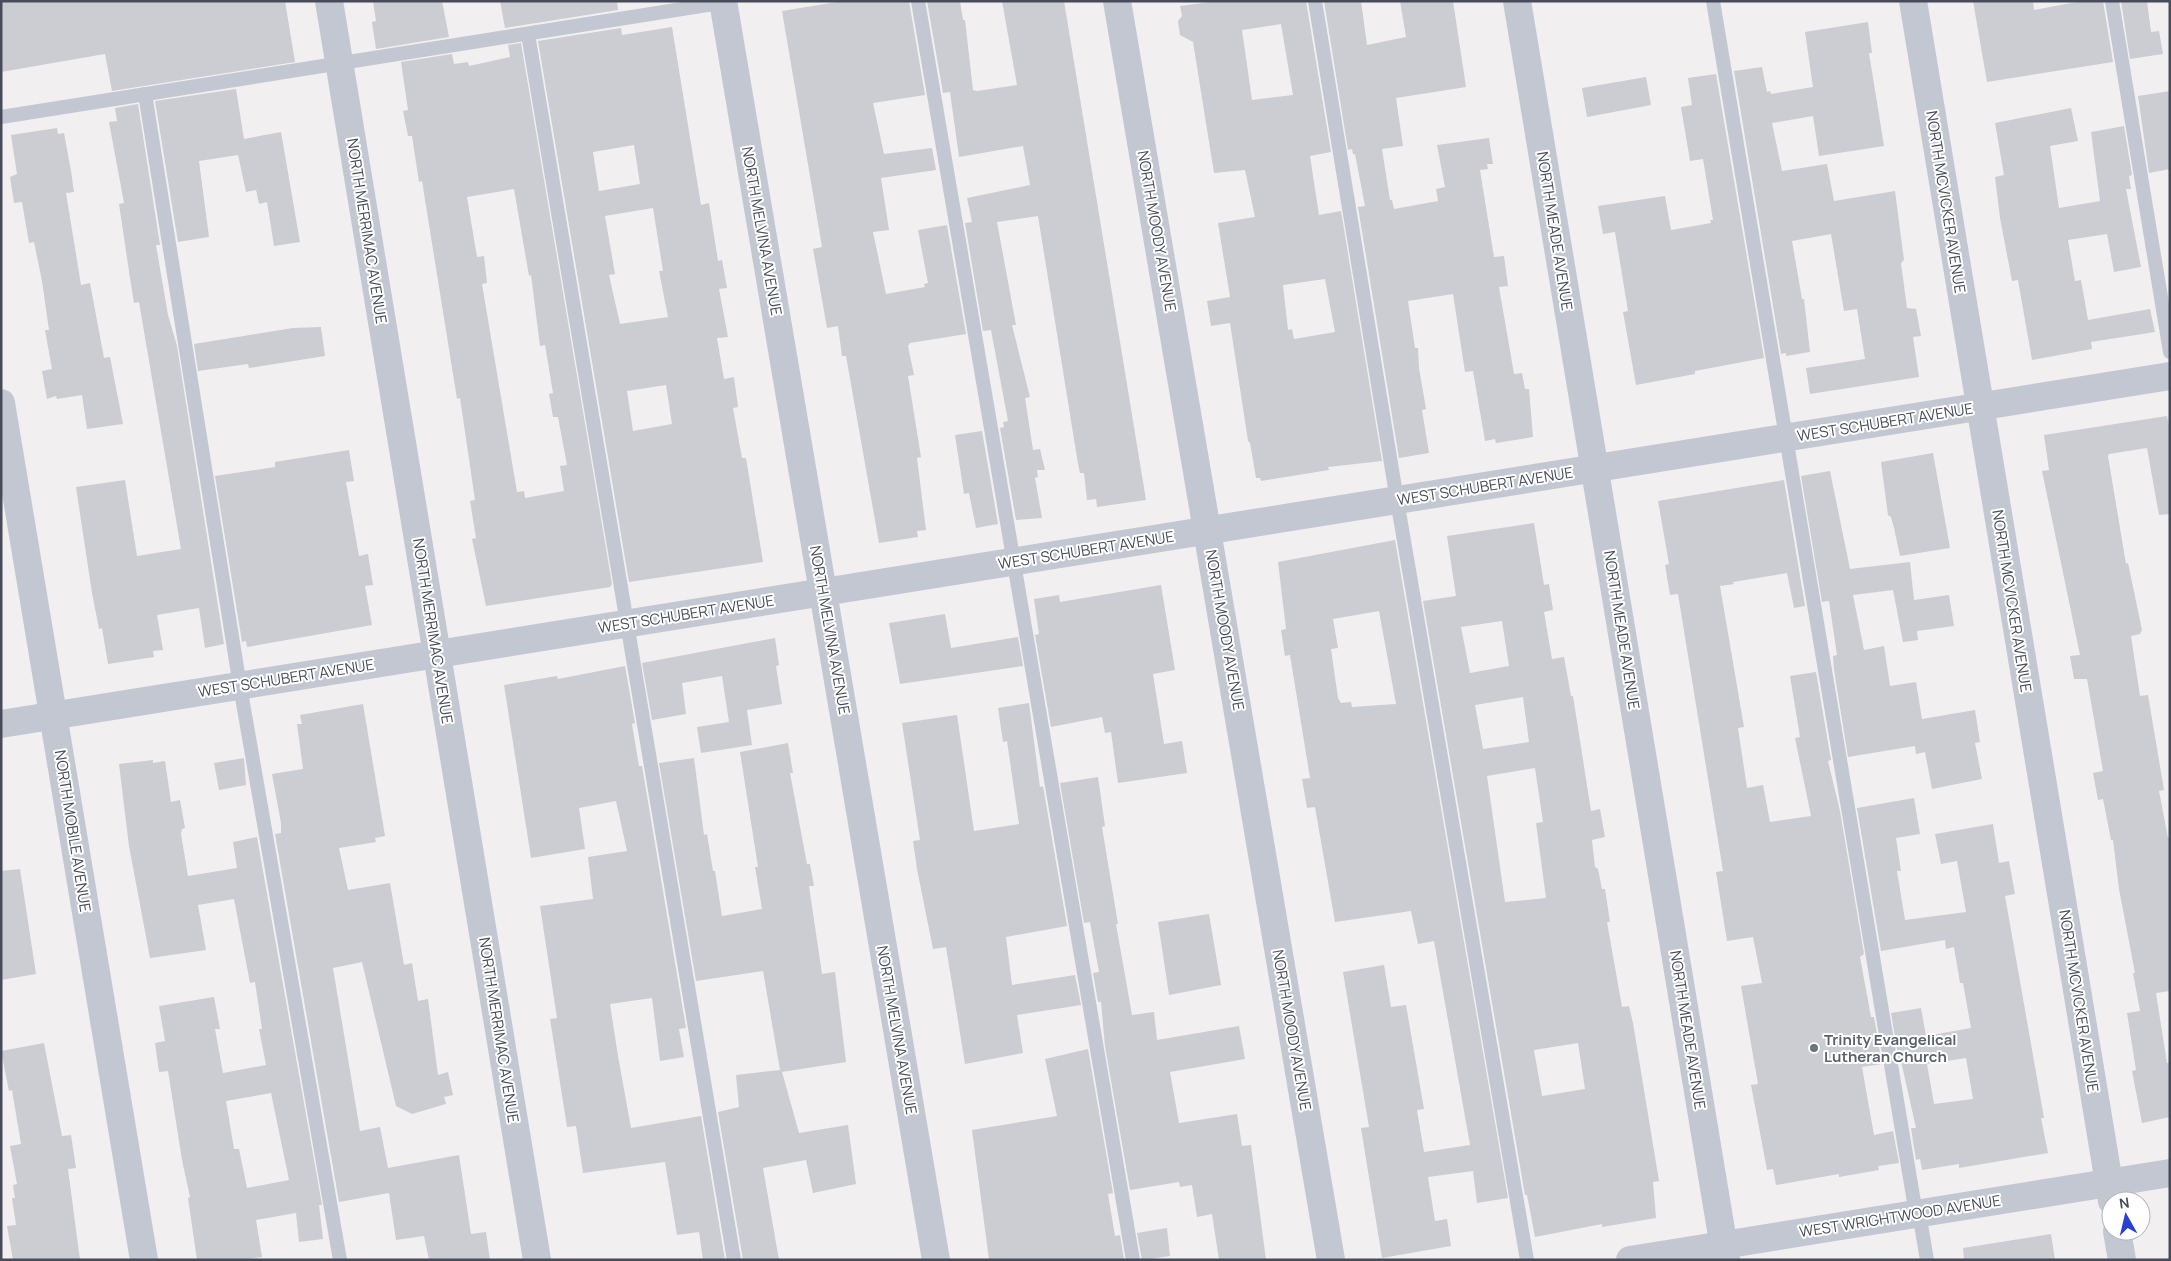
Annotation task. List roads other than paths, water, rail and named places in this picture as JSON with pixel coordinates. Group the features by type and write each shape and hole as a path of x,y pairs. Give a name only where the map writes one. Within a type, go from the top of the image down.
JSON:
{"street":[{"name":"NORTH MERRIMAC AVENUE","path":"329,1 537,1260"},
{"name":"NORTH MOODY AVENUE","path":"1118,1 1330,1260"},
{"name":"NORTH MEADE AVENUE","path":"1517,1 1725,1252"},
{"name":"NORTH MCVICKER AVENUE","path":"1912,1 2111,1191"},
{"name":"NORTH MELVINA AVENUE","path":"726,2 936,1260"},
{"name":"WEST SCHUBERT AVENUE","path":"1,724 2170,376"},
{"name":"NORTH MOBILE AVENUE","path":"1,403 144,1260"},
{"name":"WEST WRIGHTWOOD AVENUE","path":"2114,1191 2170,1173"},
{"name":"WEST WRIGHTWOOD AVENUE","path":"1630,1260 1725,1252 1917,1214 2101,1193"},
{"path":"2119,1241 2122,1260"}],"lane":[{"path":"918,1 1133,1260"},
{"path":"1315,1 1397,500 1527,1260"},
{"path":"1713,1 1917,1214 1927,1260"},
{"path":"2112,1 2170,352"},
{"path":"1,117 528,34 662,7 726,2"},
{"path":"528,34 734,1260"},
{"path":"145,94 240,686 340,1260"}],"place":[{"name":"Trinity Evangelical Lutheran Church","path":"1814,1048"}]}
